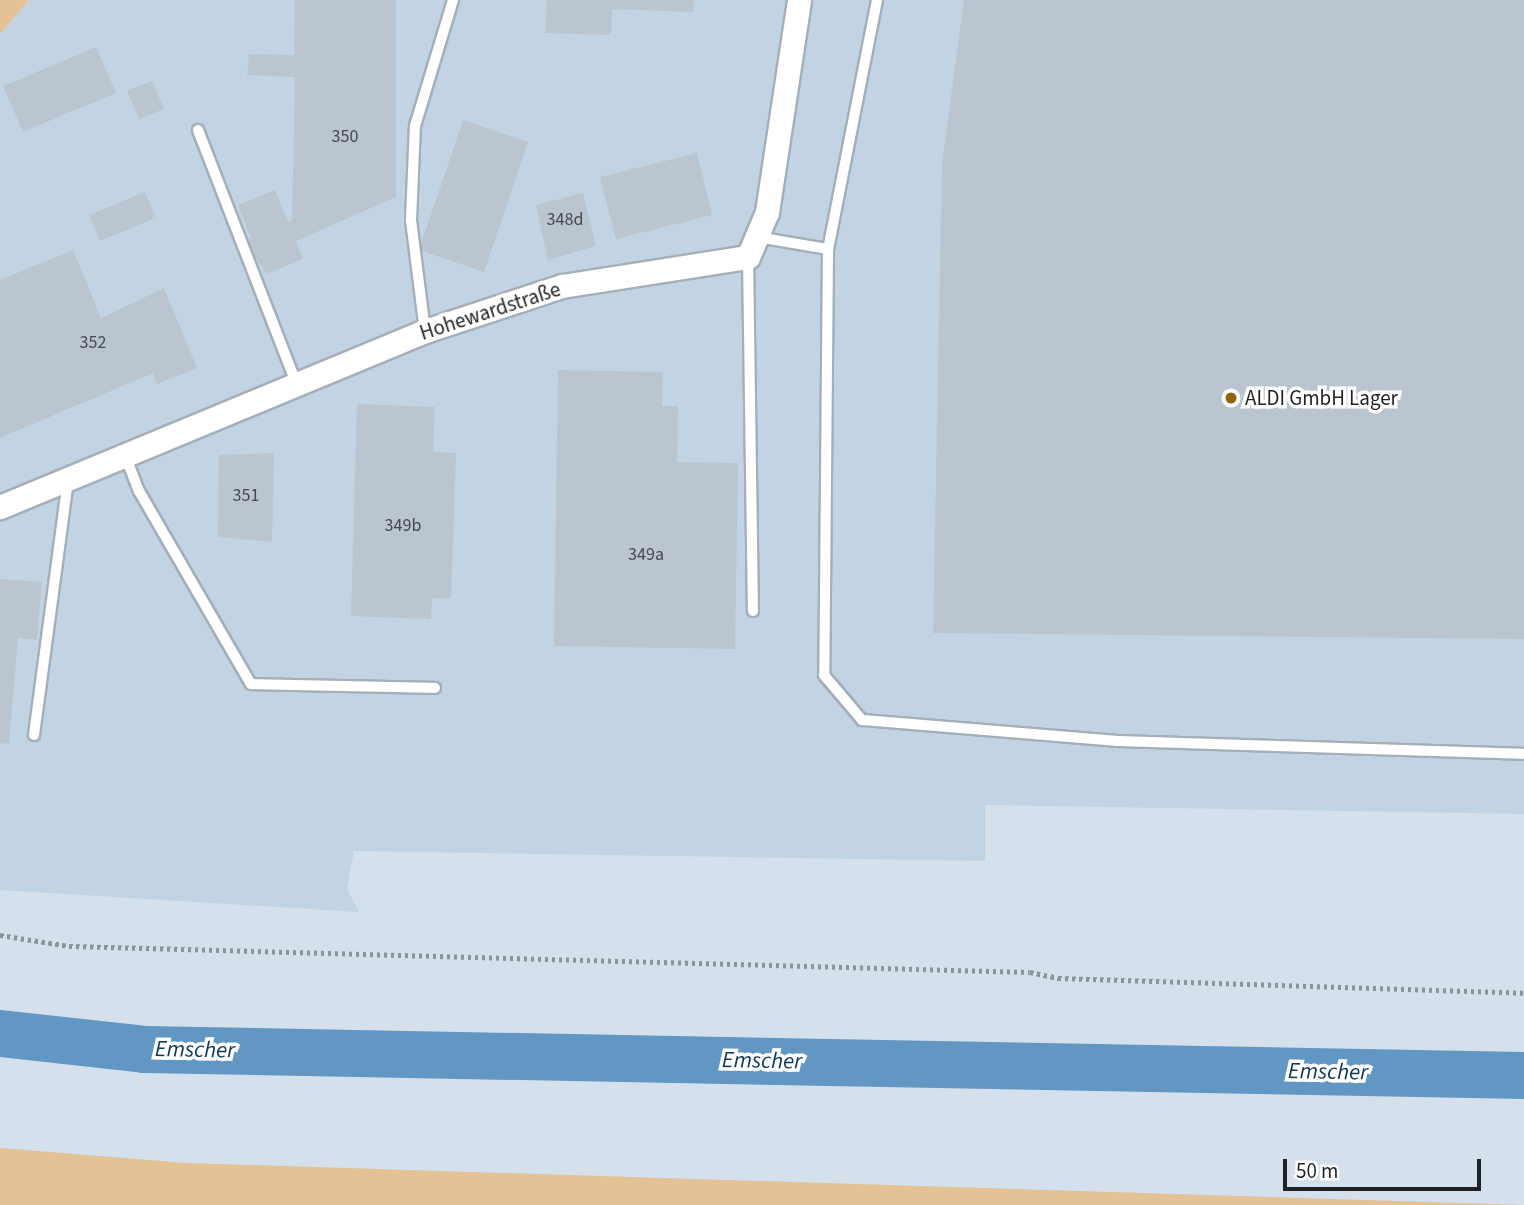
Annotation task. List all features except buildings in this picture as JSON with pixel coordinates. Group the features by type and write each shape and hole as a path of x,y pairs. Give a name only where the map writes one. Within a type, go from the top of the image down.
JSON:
{"street":[{"path":"753,247 767,212 799,0"},
{"name":"Hohewardstraße","path":"0,507 425,331 562,286 753,247"}],"lane":[{"path":"425,331 411,220 415,126 453,0"},
{"path":"877,0 828,249 824,675 862,720 1116,741 1524,754"},
{"path":"198,130 297,385"},
{"path":"753,611 753,247 828,249"},
{"path":"125,455 139,491 251,684 435,688"},
{"path":"34,735 68,479"}],"path":[{"path":"0,935 68,946 1016,972 1058,978 1524,993"}],"shaded area":[{"path":"0,0 29,0 0,34"},
{"path":"29,0 1524,0 1524,814 985,805 985,861 354,851 347,889 359,912 0,890 0,34"},
{"path":"0,1148 187,1163 1524,1205 0,1205"}],"waterway":[{"name":"Emscher","path":"0,1033 144,1049 1524,1075"}],"place":[{"name":"ALDI GmbH Lager","path":"1231,398"}]}
